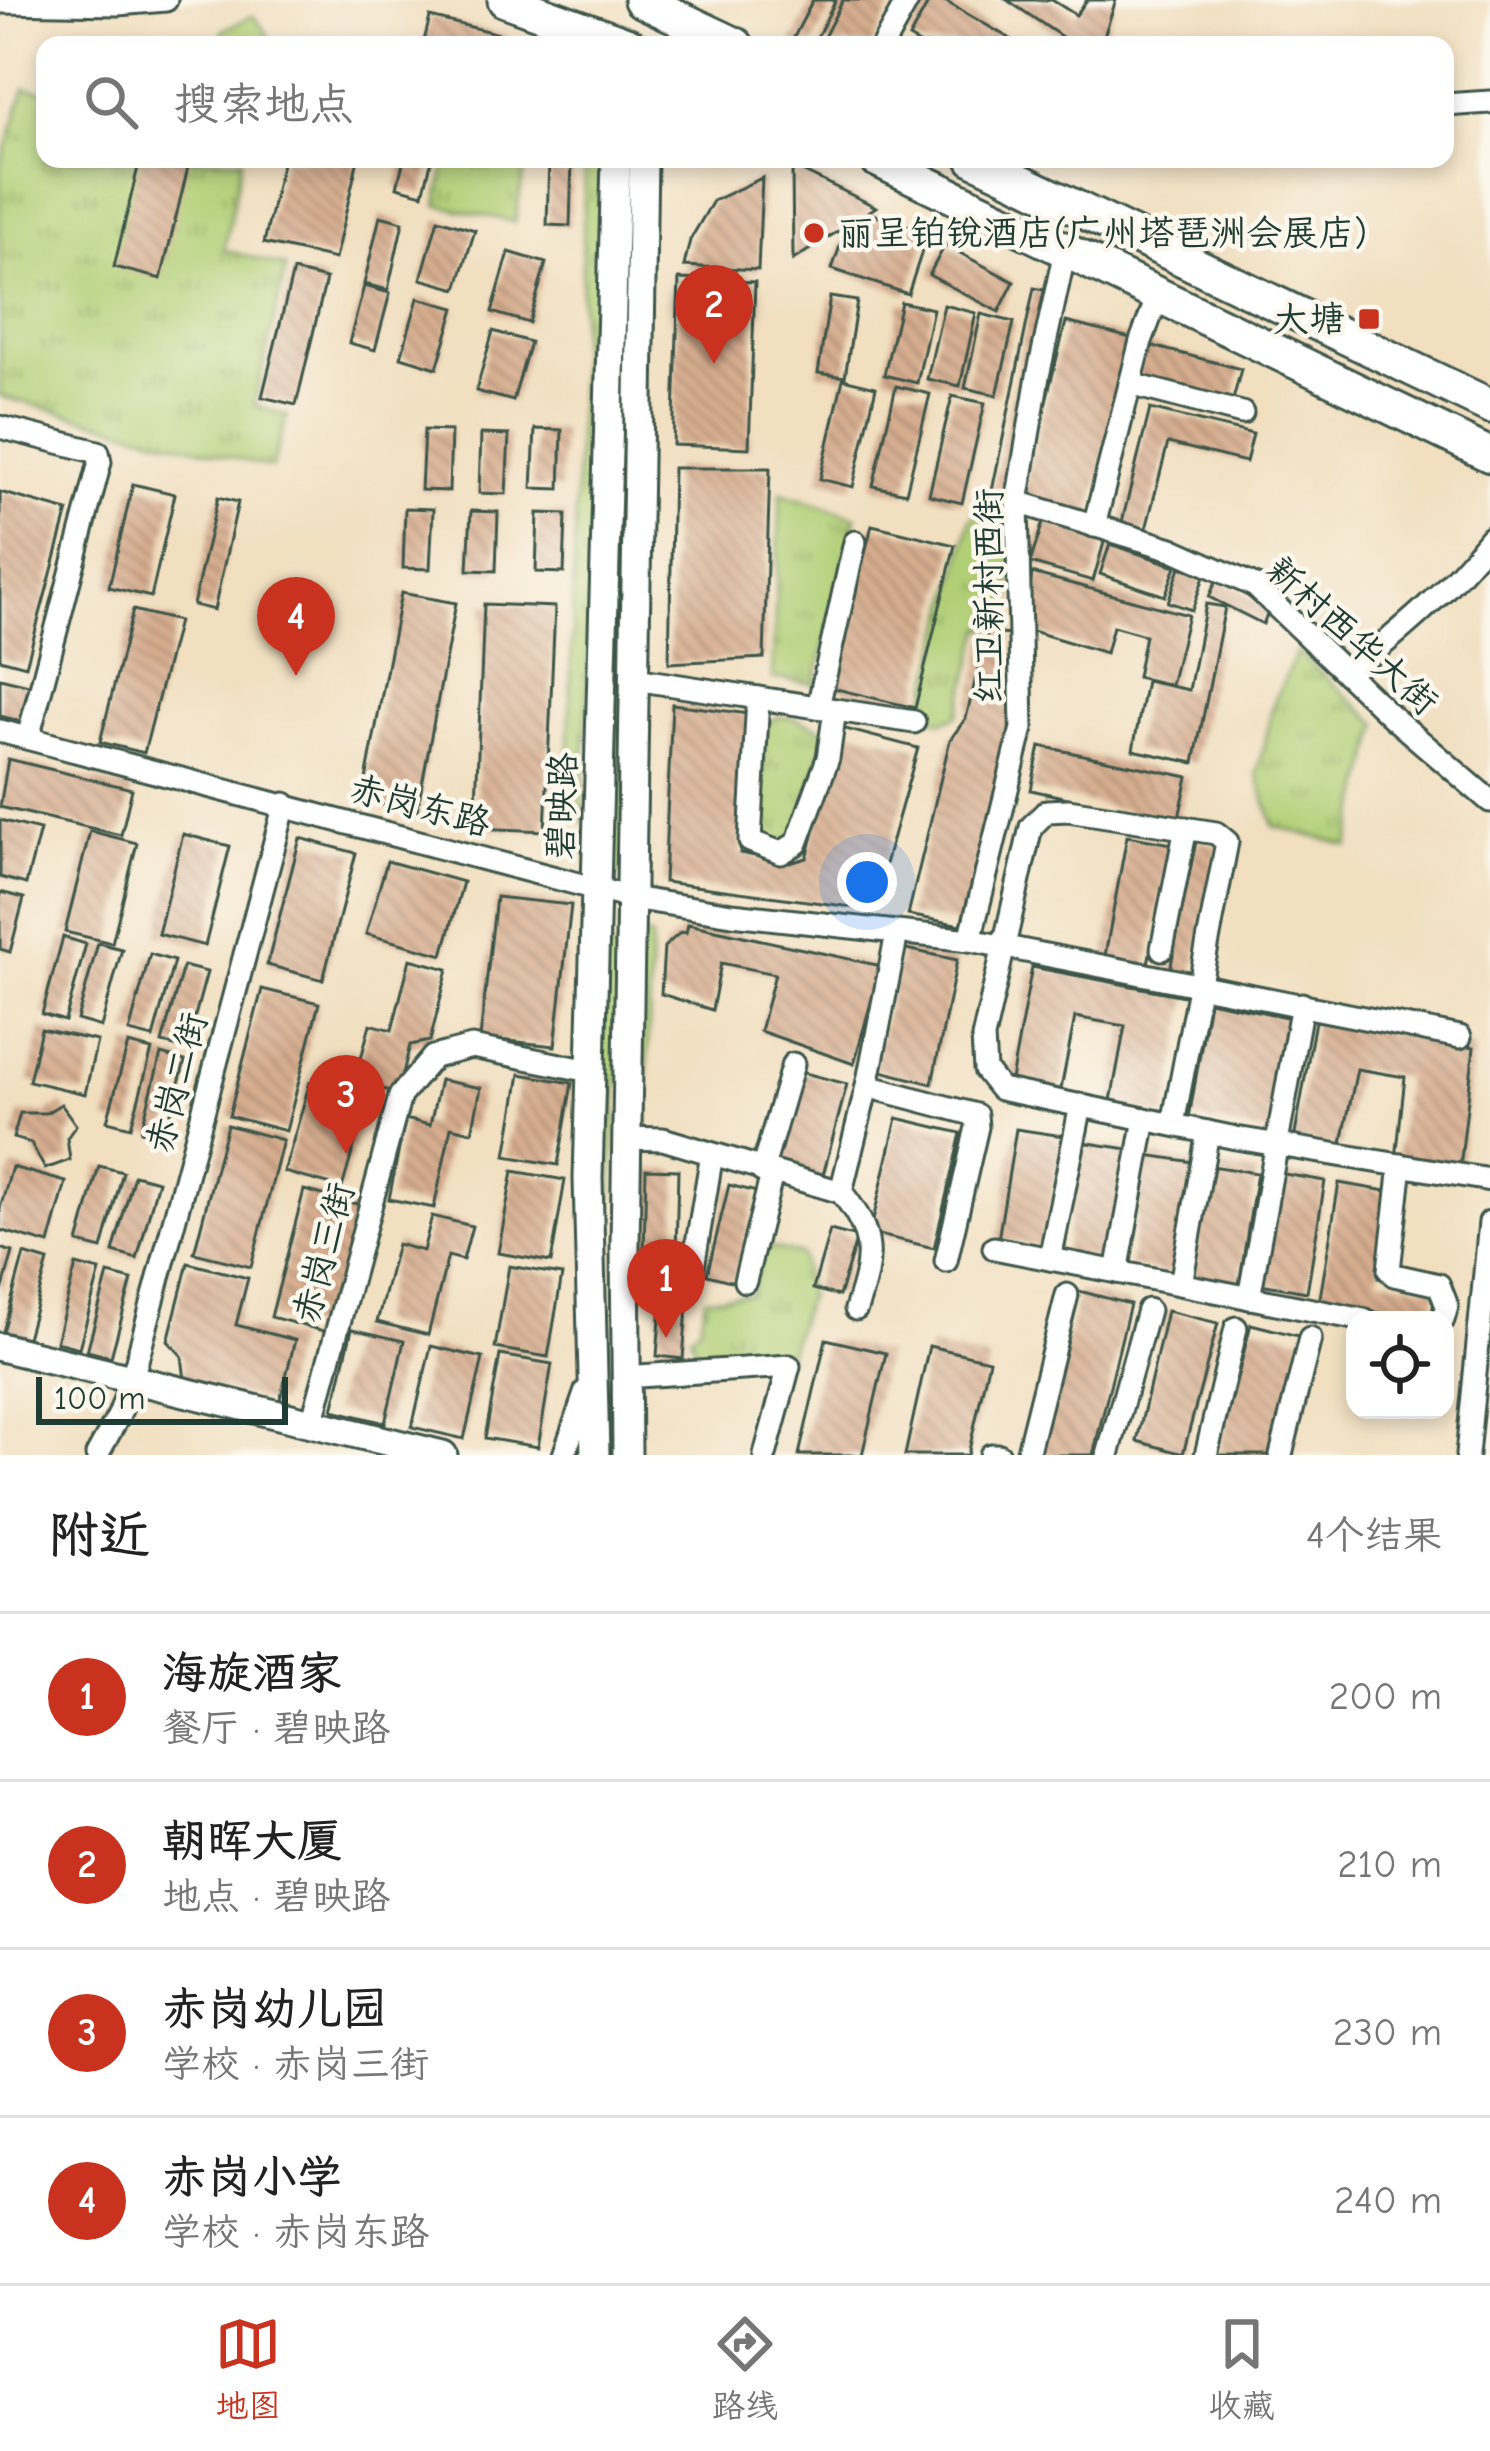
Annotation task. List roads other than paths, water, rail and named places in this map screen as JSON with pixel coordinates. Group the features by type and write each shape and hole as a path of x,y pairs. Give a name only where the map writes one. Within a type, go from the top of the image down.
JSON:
{"highway":[{"path":"505,0 601,36"},
{"path":"641,0 717,36"},
{"path":"894,168 1490,455"},
{"path":"993,168 1490,406"}],"main road":[{"name":"碧映路","path":"595,1455 588,1250 590,1071 616,168"},
{"name":"碧映路","path":"627,1455 626,1138 644,168"},
{"path":"0,1347 405,1450 443,1455"}],"street":[{"path":"0,2 166,0"},
{"path":"888,36 908,0"},
{"path":"1454,104 1490,102"},
{"name":"红卫新村西街","path":"970,940 1022,728 1018,502 1065,251"},
{"path":"1094,526 1158,296"},
{"path":"1130,385 1243,413"},
{"path":"0,427 98,452 100,461 28,739"},
{"name":"新村西华大街","path":"1018,502 1172,549 1255,586 1490,801"},
{"path":"1347,674 1432,603 1490,538"},
{"path":"758,698 750,841 781,853 797,844 828,758 826,708 855,542"},
{"path":"635,679 914,722"},
{"name":"赤岗东路","path":"0,731 631,898 970,940 1460,1037"},
{"name":"赤岗二街","path":"97,1455 132,1379 285,804"},
{"path":"1173,1124 1227,842 1216,833 1186,828 1055,809 1040,814 1031,827 983,1038 985,1070 1000,1089 1208,1132 1490,1180"},
{"path":"1162,949 1186,828"},
{"path":"842,1192 897,933"},
{"path":"1249,1298 1302,1004"},
{"name":"赤岗三街","path":"312,1423 400,1096 433,1057 472,1047 590,1071"},
{"path":"745,1281 793,1064"},
{"path":"867,1086 976,1115 946,1261"},
{"path":"1050,1259 1081,1106"},
{"path":"1117,1272 1145,1119"},
{"path":"1181,1285 1208,1132"},
{"path":"626,1138 663,1139 842,1192 862,1218 870,1244 856,1309"},
{"path":"691,1279 712,1154"},
{"path":"1401,1165 1389,1270 1394,1276 1439,1285 1446,1311"},
{"path":"1468,1455 1490,1222"},
{"path":"994,1248 1346,1317"},
{"path":"1027,1455 1067,1295"},
{"path":"1108,1455 1148,1310"},
{"path":"1206,1455 1236,1328"},
{"path":"1281,1455 1310,1338"},
{"path":"564,1455 581,1413 593,1361"},
{"path":"624,1377 789,1366 765,1455"}],"place":[{"name":"丽呈铂锐酒店(广州塔琶洲会展店)","path":"814,233"},
{"name":"大塘","path":"1369,319"},
{"name":"朝晖大厦","path":"714,364"},
{"name":"赤岗小学","path":"296,676"},
{"name":"赤岗幼儿园","path":"346,1154"},
{"name":"海旋酒家","path":"666,1338"}]}
